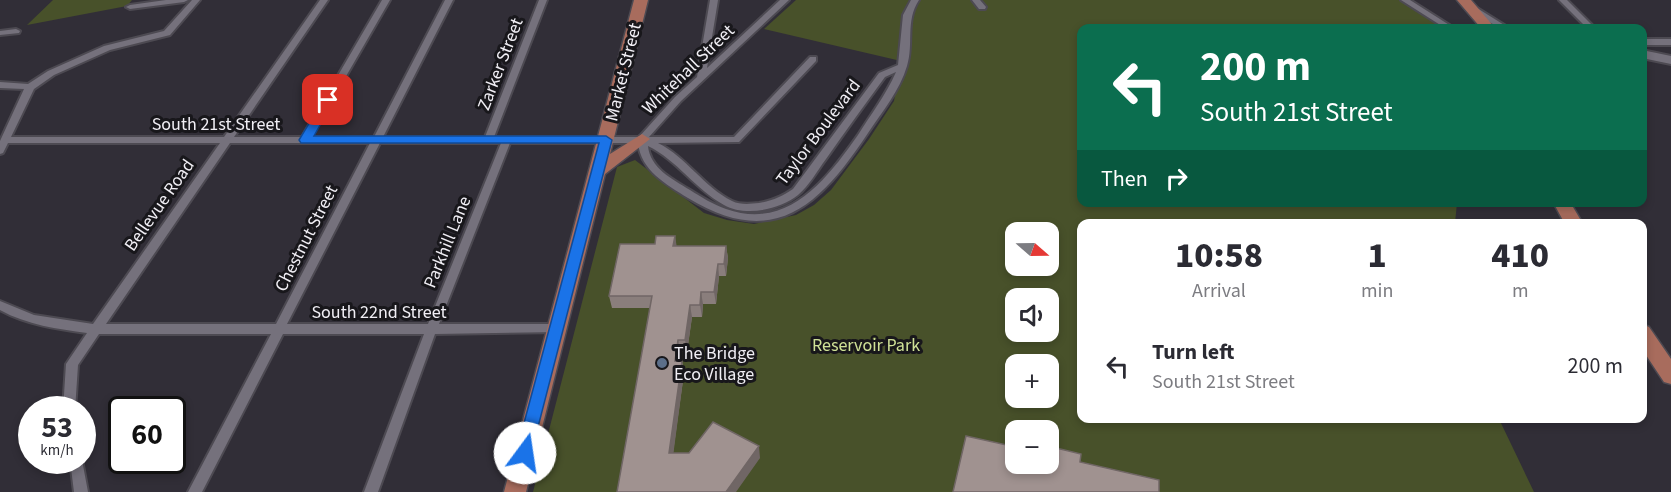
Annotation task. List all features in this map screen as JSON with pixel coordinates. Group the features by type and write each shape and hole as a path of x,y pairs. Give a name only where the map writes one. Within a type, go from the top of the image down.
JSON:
{"main road":[{"name":"Market Street","path":"515,492 641,0"},
{"path":"1469,5 1485,24"},
{"path":"598,171 642,139"},
{"path":"1647,340 1671,376"}],"street":[{"path":"130,7 184,0"},
{"path":"0,151 30,87 51,73 107,48 167,33 196,0"},
{"name":"Bellevue Road","path":"70,396 72,364 324,0"},
{"path":"305,140 386,0"},
{"name":"Chestnut Street","path":"195,492 449,0"},
{"name":"Zarker Street","path":"488,140 543,0"},
{"name":"Whitehall Street","path":"606,140 642,139 701,76 784,0"},
{"name":"Taylor Boulevard","path":"642,139 645,157 668,181 721,212 752,219 790,213 815,194 832,177 888,98 903,66 906,25 915,0"},
{"path":"1405,0 1444,24"},
{"path":"1563,0 1587,24"},
{"path":"701,76 715,1"},
{"path":"1469,5 1499,24"},
{"path":"0,33 16,31"},
{"path":"1647,42 1671,42"},
{"path":"1647,55 1671,60"},
{"path":"642,139 736,140 813,59"},
{"name":"Taylor Boulevard","path":"642,139 663,148 730,204 765,206 787,200 797,191 882,75 903,66"},
{"path":"0,85 30,87"},
{"name":"South 21st Street","path":"6,140 606,140"},
{"name":"Parkhill Lane","path":"371,492 431,330 507,140"},
{"name":"South 22nd Street","path":"0,305 10,311 49,322 95,329 278,331 556,329"},
{"path":"78,474 81,492"}],"green space":[{"path":"53,0 132,0 127,6 27,25"},
{"name":"Reservoir Park","path":"796,0 1399,0 1436,24 1077,24 1077,207 1457,207 1455,219 1077,219 1077,423 1501,423 1534,492 533,492 617,167 635,160 704,213 727,220 754,224 796,215 814,205 831,190 894,101 901,61 764,29"}],"building":[{"name":"The Bridge Eco Village","path":"656,236 675,236 673,246 726,246 724,264 718,264 714,292 701,292 700,305 690,305 685,340 678,340 675,361 682,361 669,453 689,453 713,422 759,446 726,492 617,492 652,296 609,296 620,244 655,244"},
{"path":"966,436 1005,445 1005,474 1059,474 1059,449 1081,454 1080,462 1159,480 1159,492 953,492"}],"place":[{"name":"The Bridge Eco Village","path":"662,363"}],"route":[{"path":"328,100 305,140 606,140 525,453"}]}
